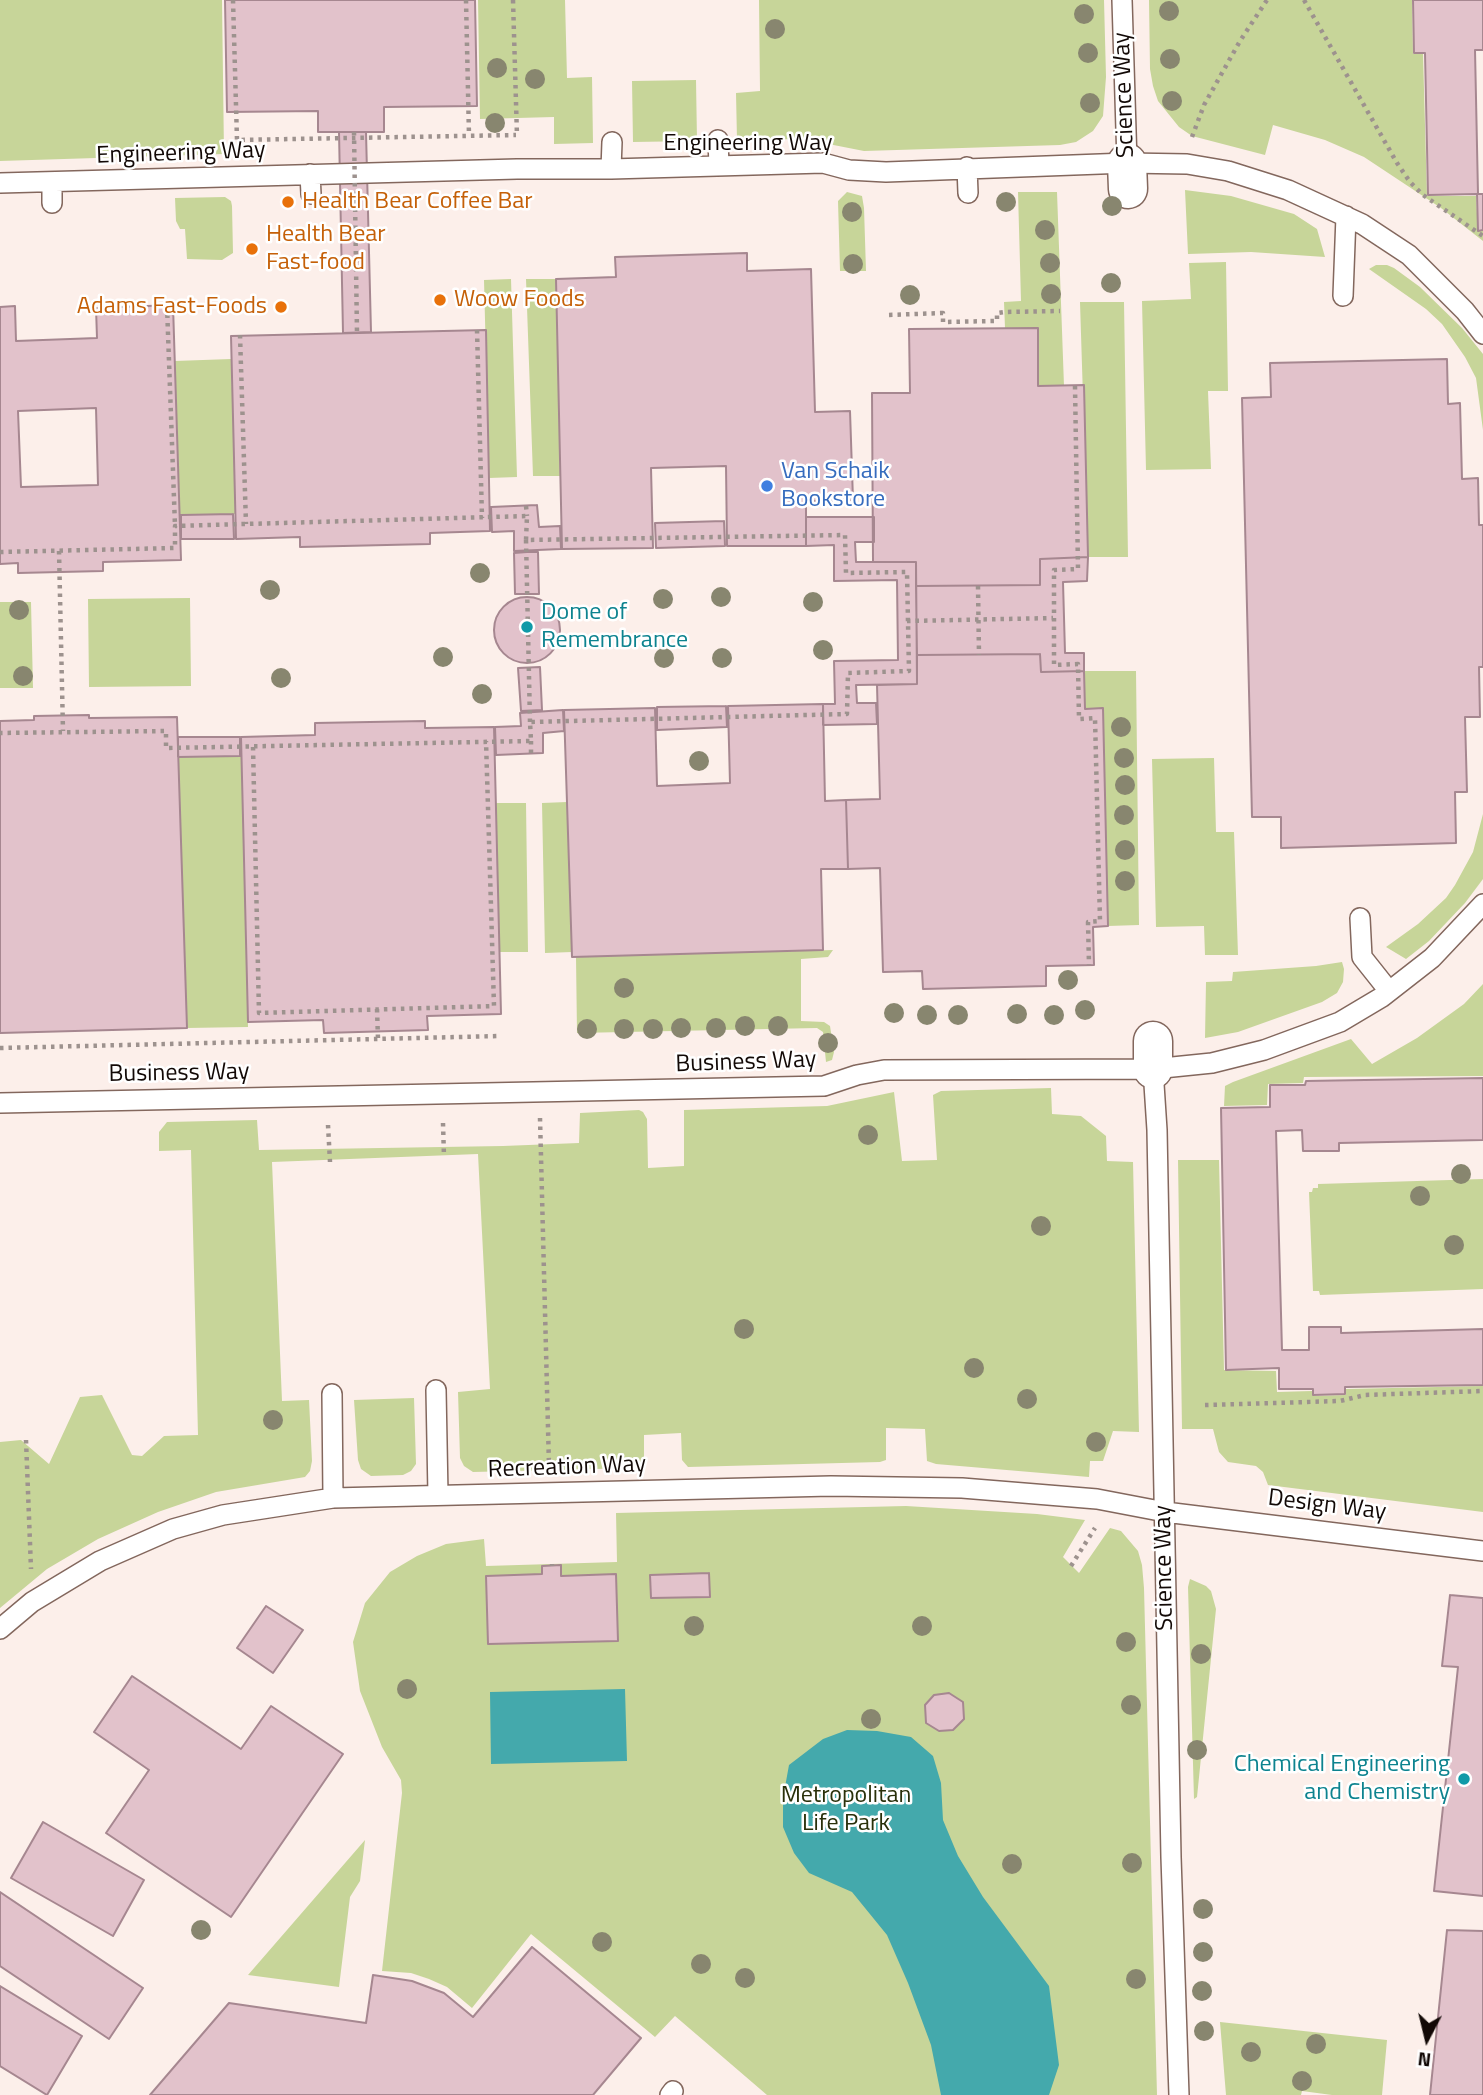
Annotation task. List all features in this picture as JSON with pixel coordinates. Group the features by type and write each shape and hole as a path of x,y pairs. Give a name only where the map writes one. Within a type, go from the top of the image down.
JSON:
{"lane":[{"name":"Science Way","path":"1122,0 1127,176"},
{"path":"718,140 719,166"},
{"path":"611,142 611,169"},
{"name":"Engineering Way","path":"0,183 311,184 517,169 823,163 849,170 886,172 967,167 1127,176 1187,164 1228,171 1289,190 1346,216 1409,255 1465,311 1483,334"},
{"path":"967,167 968,193"},
{"path":"52,182 52,203"},
{"path":"1343,296 1346,216"},
{"name":"Business Way","path":"0,1103 824,1086 857,1075 884,1070 1153,1055 1212,1063 1305,1037 1340,1022 1389,991 1432,958 1483,904"},
{"path":"1360,918 1362,957 1389,991"},
{"name":"Science Way","path":"1153,1055 1178,2095"},
{"path":"436,1390 438,1495"},
{"path":"332,1394 333,1498"},
{"name":"Recreation Way","path":"0,1629 32,1602 100,1561 173,1529 250,1510 333,1498 870,1487 962,1488 1112,1502 1165,1512"},
{"name":"Design Way","path":"1165,1512 1483,1551"}],"path":[{"path":"233,0 237,140 516,135"},
{"path":"466,0 469,136"},
{"path":"513,0 517,169"},
{"path":"1195,130 1204,105 1267,0"},
{"path":"1304,0 1410,182 1423,195 1483,236"},
{"path":"354,132 357,333"},
{"path":"0,552 175,548 167,306"},
{"path":"889,315 943,313 943,322 998,321 997,313 1060,311"},
{"path":"477,330 482,518"},
{"path":"240,335 246,524"},
{"path":"1075,386 1077,569 1054,570 1054,665 1078,664 1079,719 1095,718 1100,921 1088,922 1089,965"},
{"path":"526,506 531,753"},
{"path":"174,526 527,516"},
{"path":"526,540 845,535 846,573 906,572 909,671 848,673 848,714 530,722"},
{"path":"59,551 63,731"},
{"path":"978,586 979,655"},
{"path":"907,621 1054,618"},
{"path":"0,733 166,731 166,748 531,741"},
{"path":"253,747 259,1013 494,1006 486,741"},
{"path":"376,1009 378,1038"},
{"path":"0,1048 500,1036"},
{"path":"540,1093 550,1493"},
{"path":"326,1096 330,1162"},
{"path":"1205,1405 1340,1401 1364,1395 1483,1391"},
{"path":"26,1440 32,1602"},
{"path":"1071,1566 1112,1502"}],"green space":[{"path":"0,0 222,0 224,154 0,161"},
{"path":"478,0 565,0 567,78 592,77 593,143 554,144 554,117 480,119"},
{"path":"759,0 1104,0 1106,77 1103,116 1093,131 1076,142 1060,145 864,151 803,139 737,140 736,93 760,91"},
{"path":"1149,0 1412,0 1413,54 1423,54 1427,196 1476,196 1478,231 1483,231 1483,241 1441,208 1364,157 1325,140 1273,125 1265,155 1192,136 1179,127 1158,101 1153,86 1150,69"},
{"path":"696,80 697,141 633,142 632,81"},
{"path":"1185,190 1231,196 1294,214 1317,229 1325,257 1251,252 1188,254"},
{"path":"847,192 862,196 866,271 840,271 838,201"},
{"path":"1018,192 1057,192 1064,386 1038,386 1038,328 1005,328 1004,302 1021,301"},
{"path":"225,197 231,201 232,206 233,253 222,260 187,259 185,229 180,229 176,221 175,198"},
{"path":"1226,262 1228,391 1208,391 1211,469 1146,470 1142,301 1191,299 1189,263"},
{"path":"1376,265 1394,268 1420,287 1462,328 1483,354 1483,430 1476,378 1465,357 1442,324 1426,309 1369,269"},
{"path":"511,279 517,477 489,478 484,280"},
{"path":"526,279 556,279 560,476 533,476"},
{"path":"1080,302 1124,302 1128,557 1088,557"},
{"path":"231,359 236,514 180,515 175,361"},
{"path":"190,598 191,686 89,687 88,599"},
{"path":"0,602 31,602 33,688 0,688"},
{"path":"1084,671 1136,671 1139,925 1108,926 1102,708 1085,709"},
{"path":"242,756 248,1027 187,1028 177,757"},
{"path":"1214,758 1216,832 1234,832 1238,955 1205,955 1204,926 1156,927 1152,759"},
{"path":"567,802 572,952 545,953 542,803"},
{"path":"496,803 526,803 528,952 499,952"},
{"path":"1483,814 1483,879 1465,903 1429,941 1406,959 1386,947 1418,924 1446,898 1473,852"},
{"path":"833,950 828,957 801,959 801,1021 824,1022 830,1026 834,1052 832,1060 826,1062 823,1032 817,1028 577,1033 576,957"},
{"path":"1342,962 1343,982 1337,993 1322,1002 1238,1032 1205,1038 1206,982 1232,981 1233,972"},
{"path":"1483,984 1483,1076 1304,1077 1303,1083 1268,1084 1267,1105 1224,1106 1225,1086 1351,1039 1372,1064 1417,1038 1464,1004"},
{"path":"1051,1088 1052,1114 1081,1116 1106,1136 1107,1161 1133,1162 1139,1432 1113,1431 1103,1461 1090,1461 1089,1477 936,1464 927,1461 925,1429 886,1428 886,1460 880,1462 688,1467 682,1460 681,1433 644,1435 643,1467 473,1472 464,1466 460,1458 458,1392 490,1389 478,1154 272,1162 282,1401 309,1400 312,1461 310,1471 305,1477 216,1492 158,1512 98,1539 47,1569 0,1608 0,1442 21,1440 49,1464 80,1397 102,1395 132,1455 142,1456 164,1436 198,1435 191,1150 159,1151 159,1132 167,1122 257,1120 259,1150 503,1146 579,1143 580,1113 639,1110 647,1119 648,1168 684,1166 684,1110 827,1106 894,1092 902,1161 937,1160 933,1095 941,1091"},
{"path":"1178,1160 1219,1160 1224,1370 1276,1371 1277,1392 1312,1391 1313,1396 1346,1395 1346,1389 1483,1386 1483,1512 1268,1485 1263,1472 1256,1466 1228,1462 1219,1452 1213,1429 1182,1429"},
{"path":"1483,1179 1483,1289 1320,1295 1319,1291 1313,1291 1309,1192 1318,1188 1318,1184"},
{"path":"414,1398 416,1464 411,1471 403,1475 371,1476 361,1469 358,1460 354,1400"},
{"name":"Metropolitan Life Park","path":"906,1506 1037,1514 1085,1520 1063,1557 1079,1573 1110,1528 1121,1531 1138,1551 1144,1588 1157,2095 767,2095 675,2016 655,2037 531,1934 472,2008 447,1987 429,1979 411,1973 382,1971 402,1793 401,1780 382,1747 360,1691 353,1642 365,1603 390,1572 417,1556 446,1544 484,1539 486,1566 617,1562 616,1513"},
{"path":"1190,1579 1211,1591 1216,1609 1197,1797 1194,1799 1188,1587"},
{"path":"365,1840 360,1881 350,1897 339,1987 248,1975"},
{"path":"1220,2022 1387,2040 1382,2095 1332,2095 1302,2091 1301,2095 1226,2095"}],"water":[{"path":"625,1689 627,1761 491,1764 490,1692"},
{"path":"847,1730 877,1731 911,1737 933,1756 941,1783 943,1820 958,1856 983,1897 1049,1986 1059,2065 1049,2095 941,2095 931,2045 887,1935 852,1892 809,1873 794,1853 783,1827 783,1798 789,1765 823,1739"}],"building":[{"path":"225,0 475,0 477,106 384,107 384,132 318,132 318,111 227,112"},
{"path":"1413,0 1483,0 1483,50 1475,50 1478,194 1483,194 1483,230 1478,231 1477,194 1428,195 1425,53 1414,53"},
{"path":"339,132 366,132 371,332 343,333"},
{"path":"747,253 747,271 811,269 815,412 850,411 853,500 806,501 806,546 727,546 726,466 651,468 653,548 562,549 556,279 616,277 615,257"},
{"path":"173,305 181,560 103,562 103,571 18,573 18,563 0,564 0,307 15,306 16,341 97,338 96,308","holes":["96,408 98,485 21,487 18,411"]},
{"path":"1038,328 1038,386 1084,385 1088,557 1040,559 1040,585 916,586 916,562 873,562 872,393 910,393 909,329"},
{"path":"486,330 490,531 430,533 430,544 300,547 300,537 236,539 231,336"},
{"path":"1447,359 1448,404 1460,403 1462,479 1478,478 1479,525 1483,525 1483,667 1479,667 1480,717 1465,717 1467,792 1455,792 1456,843 1281,848 1281,817 1252,817 1242,398 1271,397 1270,363"},
{"path":"537,505 539,527 560,526 561,549 514,551 514,531 492,532 491,507"},
{"path":"233,514 234,539 181,539 181,515"},
{"path":"806,517 874,517 874,542 855,542 856,562 916,562 917,684 856,685 857,703 876,703 877,724 823,725 823,704 835,704 834,661 898,660 897,580 834,581 834,545 806,546"},
{"path":"724,521 725,546 656,548 655,523"},
{"path":"538,552 539,594 515,594 514,553"},
{"path":"1088,557 1087,581 1063,582 1065,653 1084,653 1084,671 1041,672 1040,654 917,655 916,586 1040,585 1040,559"},
{"name":"Dome of Remembrance","path":"527,597 540,599 555,612 560,630 558,643 545,658 527,663 514,661 499,648 494,630 496,617 509,602"},
{"path":"1040,654 1041,672 1084,671 1085,709 1103,708 1108,926 1093,927 1094,965 1046,966 1046,986 923,989 922,971 883,972 880,868 848,869 846,800 880,799 877,685 917,684 917,655"},
{"path":"540,667 542,710 521,711 518,668"},
{"path":"823,704 825,801 846,800 848,869 821,869 823,950 572,957 564,710 655,708 657,786 730,783 728,706"},
{"path":"726,706 727,727 657,730 657,707"},
{"path":"563,710 564,731 543,733 543,753 496,755 495,727 521,726 520,713"},
{"path":"89,715 89,718 177,717 187,1028 0,1033 0,721 34,720 34,716"},
{"path":"425,721 425,728 494,727 501,1014 427,1016 428,1030 324,1033 323,1020 248,1022 241,737 315,735 315,723"},
{"path":"178,737 240,737 240,756 178,757"},
{"path":"1483,1078 1483,1140 1339,1143 1339,1151 1303,1151 1302,1130 1276,1131 1282,1350 1309,1350 1309,1327 1341,1327 1341,1333 1483,1329 1483,1385 1345,1387 1345,1394 1313,1395 1313,1389 1279,1389 1279,1368 1226,1370 1221,1108 1270,1107 1270,1085 1305,1085 1306,1081"},
{"path":"561,1565 561,1576 616,1574 618,1641 488,1644 486,1576 542,1574 542,1566"},
{"path":"709,1573 710,1597 651,1598 650,1575"},
{"name":"Chemical Engineering and Chemistry","path":"1450,1595 1483,1598 1483,1896 1434,1891 1458,1667 1442,1666"},
{"path":"266,1606 303,1630 273,1673 237,1648"},
{"path":"132,1676 241,1749 271,1706 343,1754 231,1917 106,1833 149,1770 94,1732"},
{"path":"949,1693 963,1702 964,1719 953,1730 939,1731 926,1723 925,1705 934,1695"},
{"path":"43,1822 144,1880 113,1936 11,1878"},
{"path":"0,1892 143,1988 109,2039 0,1966"},
{"path":"1447,1930 1483,1931 1483,2095 1430,2095"},
{"path":"532,1947 641,2038 593,2095 150,2095 229,2003 366,2023 373,1975 412,1981 444,1993 473,2017"},
{"path":"0,1986 82,2036 47,2095 0,2066"}],"place":[{"name":"Health Bear Coffee Bar","path":"288,202"},
{"name":"Health Bear Fast-food","path":"252,249"},
{"name":"Woow Foods","path":"440,300"},
{"name":"Adams Fast-Foods","path":"281,307"},
{"name":"Van Schaik Bookstore","path":"767,486"},
{"name":"Dome of Remembrance","path":"527,627"},
{"name":"Chemical Engineering and Chemistry","path":"1464,1779"}]}
